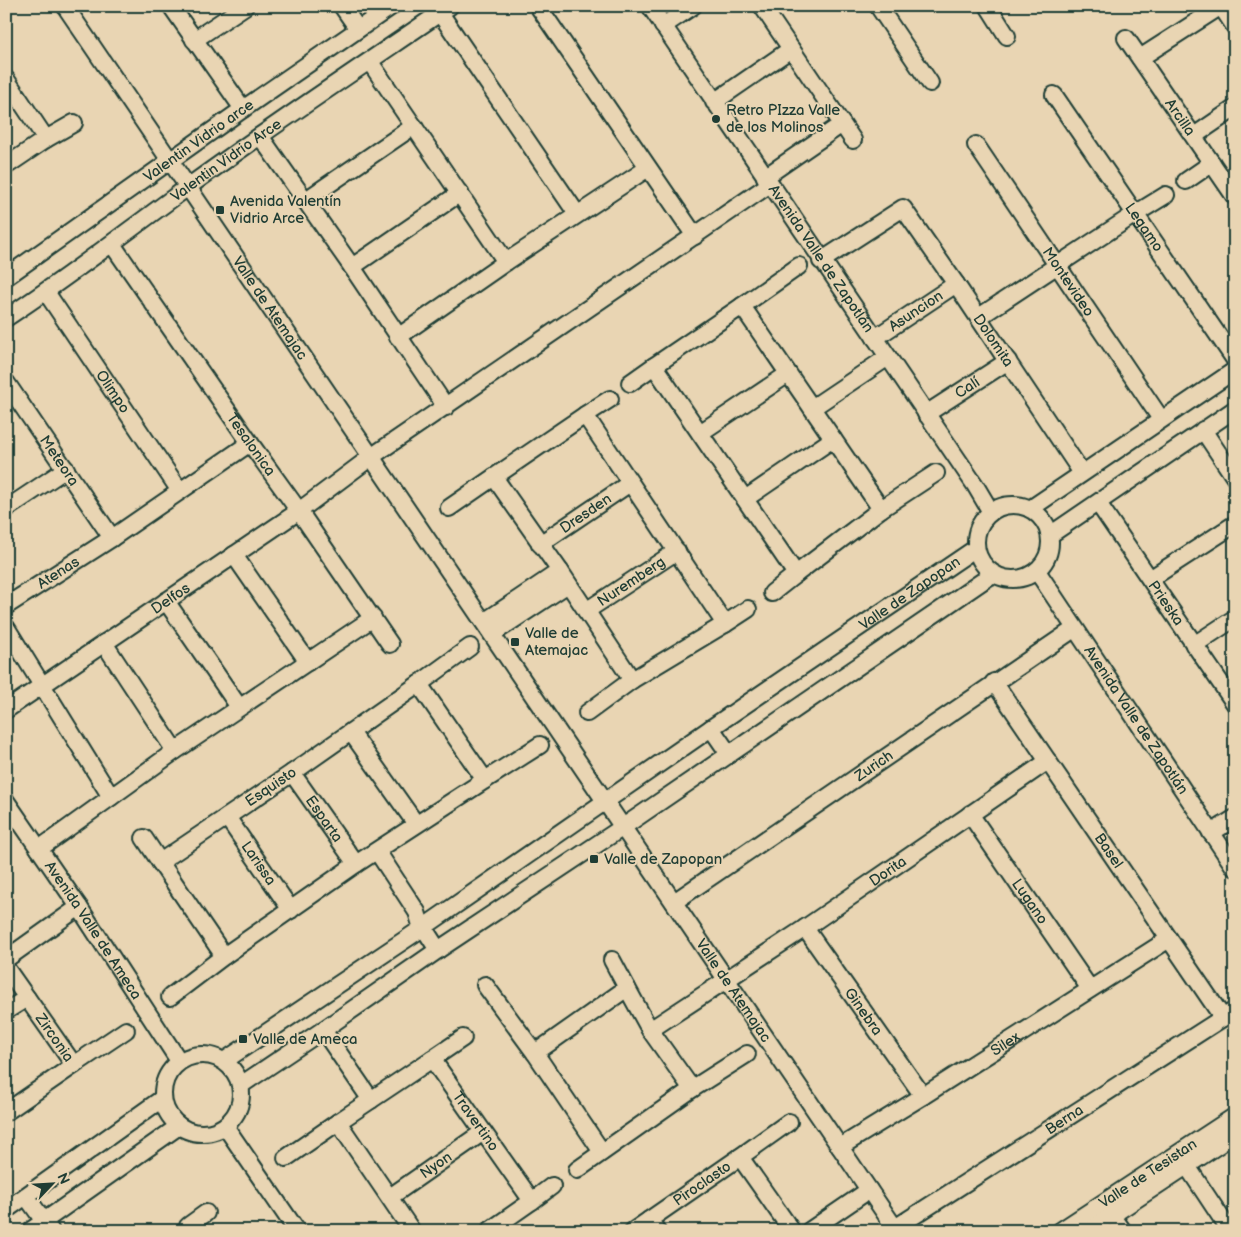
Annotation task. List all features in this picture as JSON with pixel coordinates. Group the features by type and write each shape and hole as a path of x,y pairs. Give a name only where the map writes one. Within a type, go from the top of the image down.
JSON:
{"street":[{"name":"Valle de Atemajac","path":"65,6 896,1230"},
{"path":"171,6 243,109"},
{"path":"194,40 245,6"},
{"path":"342,6 358,29"},
{"name":"Valentin Vidrio arce","path":"6,277 392,6"},
{"path":"538,6 695,236"},
{"name":"Avenida Valle de Zapotlán","path":"650,6 991,512"},
{"path":"663,26 693,6"},
{"path":"878,6 930,83"},
{"path":"988,6 1007,36"},
{"path":"1140,58 1221,6 1235,27"},
{"path":"445,9 577,214"},
{"name":"Valentin Vidrio Arce","path":"7,316 46,292 188,187 445,9"},
{"path":"770,9 791,50 853,140"},
{"name":"Arcilla","path":"1126,38 1235,197"},
{"path":"714,102 791,50"},
{"path":"370,62 506,262"},
{"path":"6,79 46,139"},
{"name":"Legamo","path":"1054,95 1235,360"},
{"path":"1194,136 1235,108"},
{"path":"6,166 74,123"},
{"name":"Delfos","path":"6,710 299,510 371,457 695,236 842,124"},
{"path":"306,200 414,126"},
{"path":"260,136 352,267 446,407"},
{"name":"Montevideo","path":"976,145 1161,419"},
{"path":"1186,182 1212,163"},
{"path":"398,337 577,214 648,168"},
{"path":"352,267 460,193"},
{"path":"979,318 1166,195"},
{"name":"Dolomita","path":"822,261 903,208 1082,473"},
{"name":"Tesalonica","path":"112,244 250,443 299,510 390,644"},
{"path":"630,383 799,266"},
{"name":"Asuncion","path":"875,338 956,284"},
{"name":"Olimpo","path":"46,292 180,491"},
{"path":"742,306 881,509"},
{"path":"812,408 888,357"},
{"name":"Calí","path":"926,414 1008,361"},
{"path":"654,366 796,574"},
{"path":"1030,509 1235,370"},
{"path":"700,432 788,374"},
{"name":"Meteora","path":"6,382 12,402 66,469 112,538"},
{"path":"449,508 610,399"},
{"path":"1050,536 1235,409"},
{"path":"585,415 725,624"},
{"path":"1203,430 1235,478"},
{"path":"745,499 833,440"},
{"name":"Atenas","path":"6,606 112,538 250,443"},
{"path":"6,509 66,469"},
{"path":"772,593 881,509 936,473"},
{"path":"494,477 564,577 632,680"},
{"name":"Dresden","path":"540,544 630,482"},
{"name":"Prieska","path":"1098,502 1235,704"},
{"path":"1017,506 1030,509 1046,525 1050,536 1050,549 1046,561 1037,572 1023,578 1007,579 993,574 982,563 976,548 977,534 982,522 991,512 1004,507 1017,506"},
{"path":"1150,579 1235,524"},
{"name":"Valle de Zapopan","path":"224,1060 422,924 606,802 711,728 976,548"},
{"name":"Nuremberg","path":"586,611 677,551"},
{"path":"234,555 308,662"},
{"name":"Avenida Valle de Zapotlán","path":"1037,572 1235,868"},
{"name":"Valle de Zapopan","path":"241,1085 993,574"},
{"path":"488,628 564,577"},
{"path":"166,601 240,707"},
{"path":"588,713 632,680 748,609"},
{"path":"39,849 175,751 373,618"},
{"path":"1194,645 1235,618"},
{"path":"6,627 111,797"},
{"name":"Zurich","path":"674,902 1074,629"},
{"path":"104,643 175,751"},
{"name":"Esquisto","path":"160,862 292,773 470,647"},
{"name":"Basel","path":"994,682 1169,939 1229,1014"},
{"path":"419,684 485,780"},
{"path":"711,728 729,754"},
{"path":"351,732 416,824"},
{"path":"170,997 224,956 356,864 540,745"},
{"name":"Dorita","path":"650,1030 805,928 1048,761"},
{"name":"Esparta","path":"292,773 356,864"},
{"name":"Avenida Valle de Ameca","path":"6,801 79,907 179,1061"},
{"name":"Lugano","path":"970,814 1090,989"},
{"name":"Larissa","path":"227,817 291,910"},
{"path":"1211,833 1235,818"},
{"path":"144,838 224,956"},
{"path":"374,853 417,912 438,950"},
{"path":"6,958 79,907"},
{"name":"Ginebra","path":"805,928 924,1096"},
{"name":"Silex","path":"840,1147 924,1096 1169,939"},
{"path":"612,960 650,1030 692,1090"},
{"name":"Zirconia","path":"6,968 74,1065 6,1112"},
{"path":"485,985 602,1152"},
{"path":"534,1053 628,988"},
{"path":"6,1011 27,998"},
{"name":"Berna","path":"896,1230 1229,1014"},
{"path":"74,1065 126,1030"},
{"path":"324,1030 371,1100"},
{"path":"286,1158 463,1038"},
{"path":"577,1170 746,1054"},
{"path":"194,1055 209,1055 224,1060 235,1071 241,1085 241,1101 236,1116 225,1126 210,1133 194,1132 180,1126 168,1114 163,1098 164,1084 170,1071 179,1061 194,1055"},
{"name":"Travertino","path":"432,1059 532,1201"},
{"path":"163,1098 17,1202 39,1228 180,1126"},
{"name":"Valle de Tesistan","path":"1060,1231 1235,1116"},
{"path":"338,1122 412,1231"},
{"path":"740,1157 789,1122"},
{"path":"225,1126 297,1231"},
{"name":"Nyon","path":"390,1197 483,1132"},
{"path":"1088,1231 1235,1134"},
{"name":"Piroclasto","path":"633,1231 653,1225 740,1157 786,1229"},
{"path":"1186,1166 1230,1231"},
{"path":"489,1231 552,1186"},
{"path":"809,1231 869,1190"},
{"path":"187,1229 206,1212"},
{"path":"1112,1215 1123,1231"}],"place":[{"name":"Retro PIzza Valle de los Molinos","path":"716,119"},
{"name":"Avenida Valentín Vidrio Arce","path":"220,210"},
{"name":"Valle de Atemajac","path":"515,642"},
{"name":"Valle de Zapopan","path":"594,859"},
{"name":"Valle de Ameca","path":"243,1039"}]}
